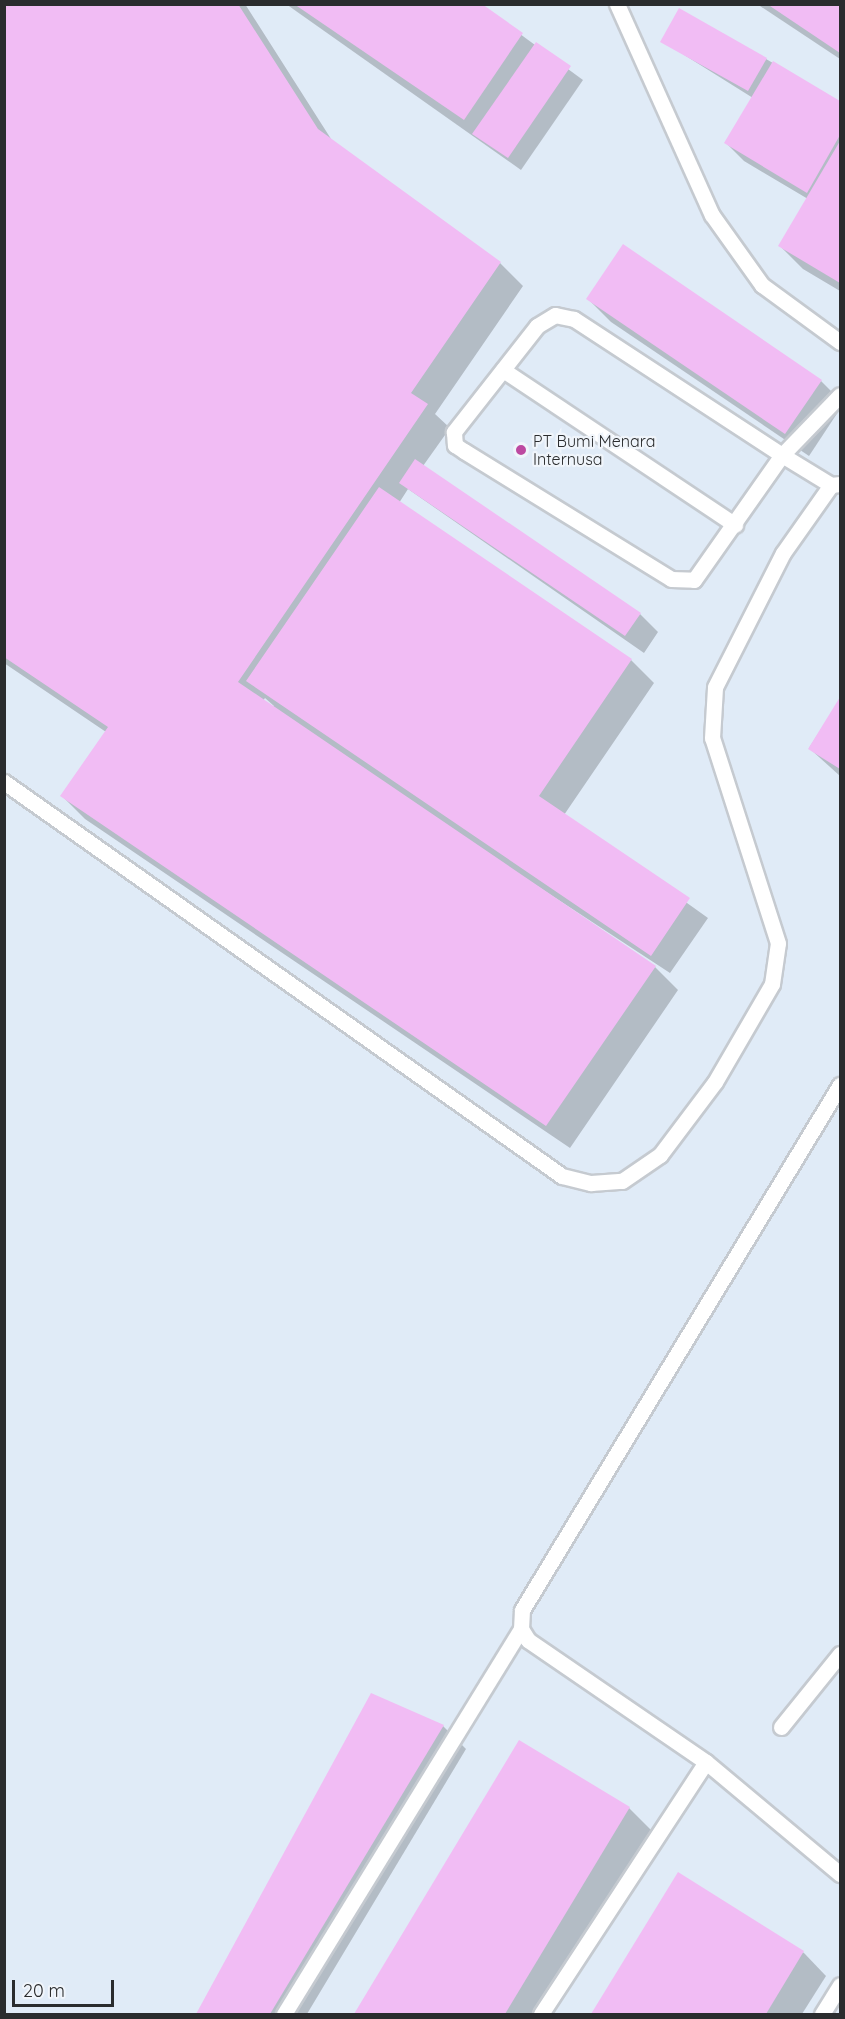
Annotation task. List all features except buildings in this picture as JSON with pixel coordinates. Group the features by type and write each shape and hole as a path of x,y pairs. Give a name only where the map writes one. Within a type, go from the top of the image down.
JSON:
{"lane":[{"path":"617,4 712,215 762,285 840,342"},
{"path":"4,782 562,1176 591,1183 622,1181 660,1155 715,1082 772,984 778,943 712,738 715,687 748,613 836,485 782,456 574,319 555,315 537,326 454,432 455,445 671,579 694,580 782,456 840,395"},
{"path":"503,370 735,525"},
{"path":"284,2014 521,1629 528,1596 840,1085"},
{"path":"521,1629 528,1640 706,1762 840,1874"},
{"path":"781,1727 840,1654"},
{"path":"541,2014 706,1762"},
{"path":"822,2014 840,1985"}],"shaded area":[{"path":"5,5 840,5 840,2014 5,2014"}],"place":[{"name":"PT Bumi Menara Internusa","path":"521,450"}]}
